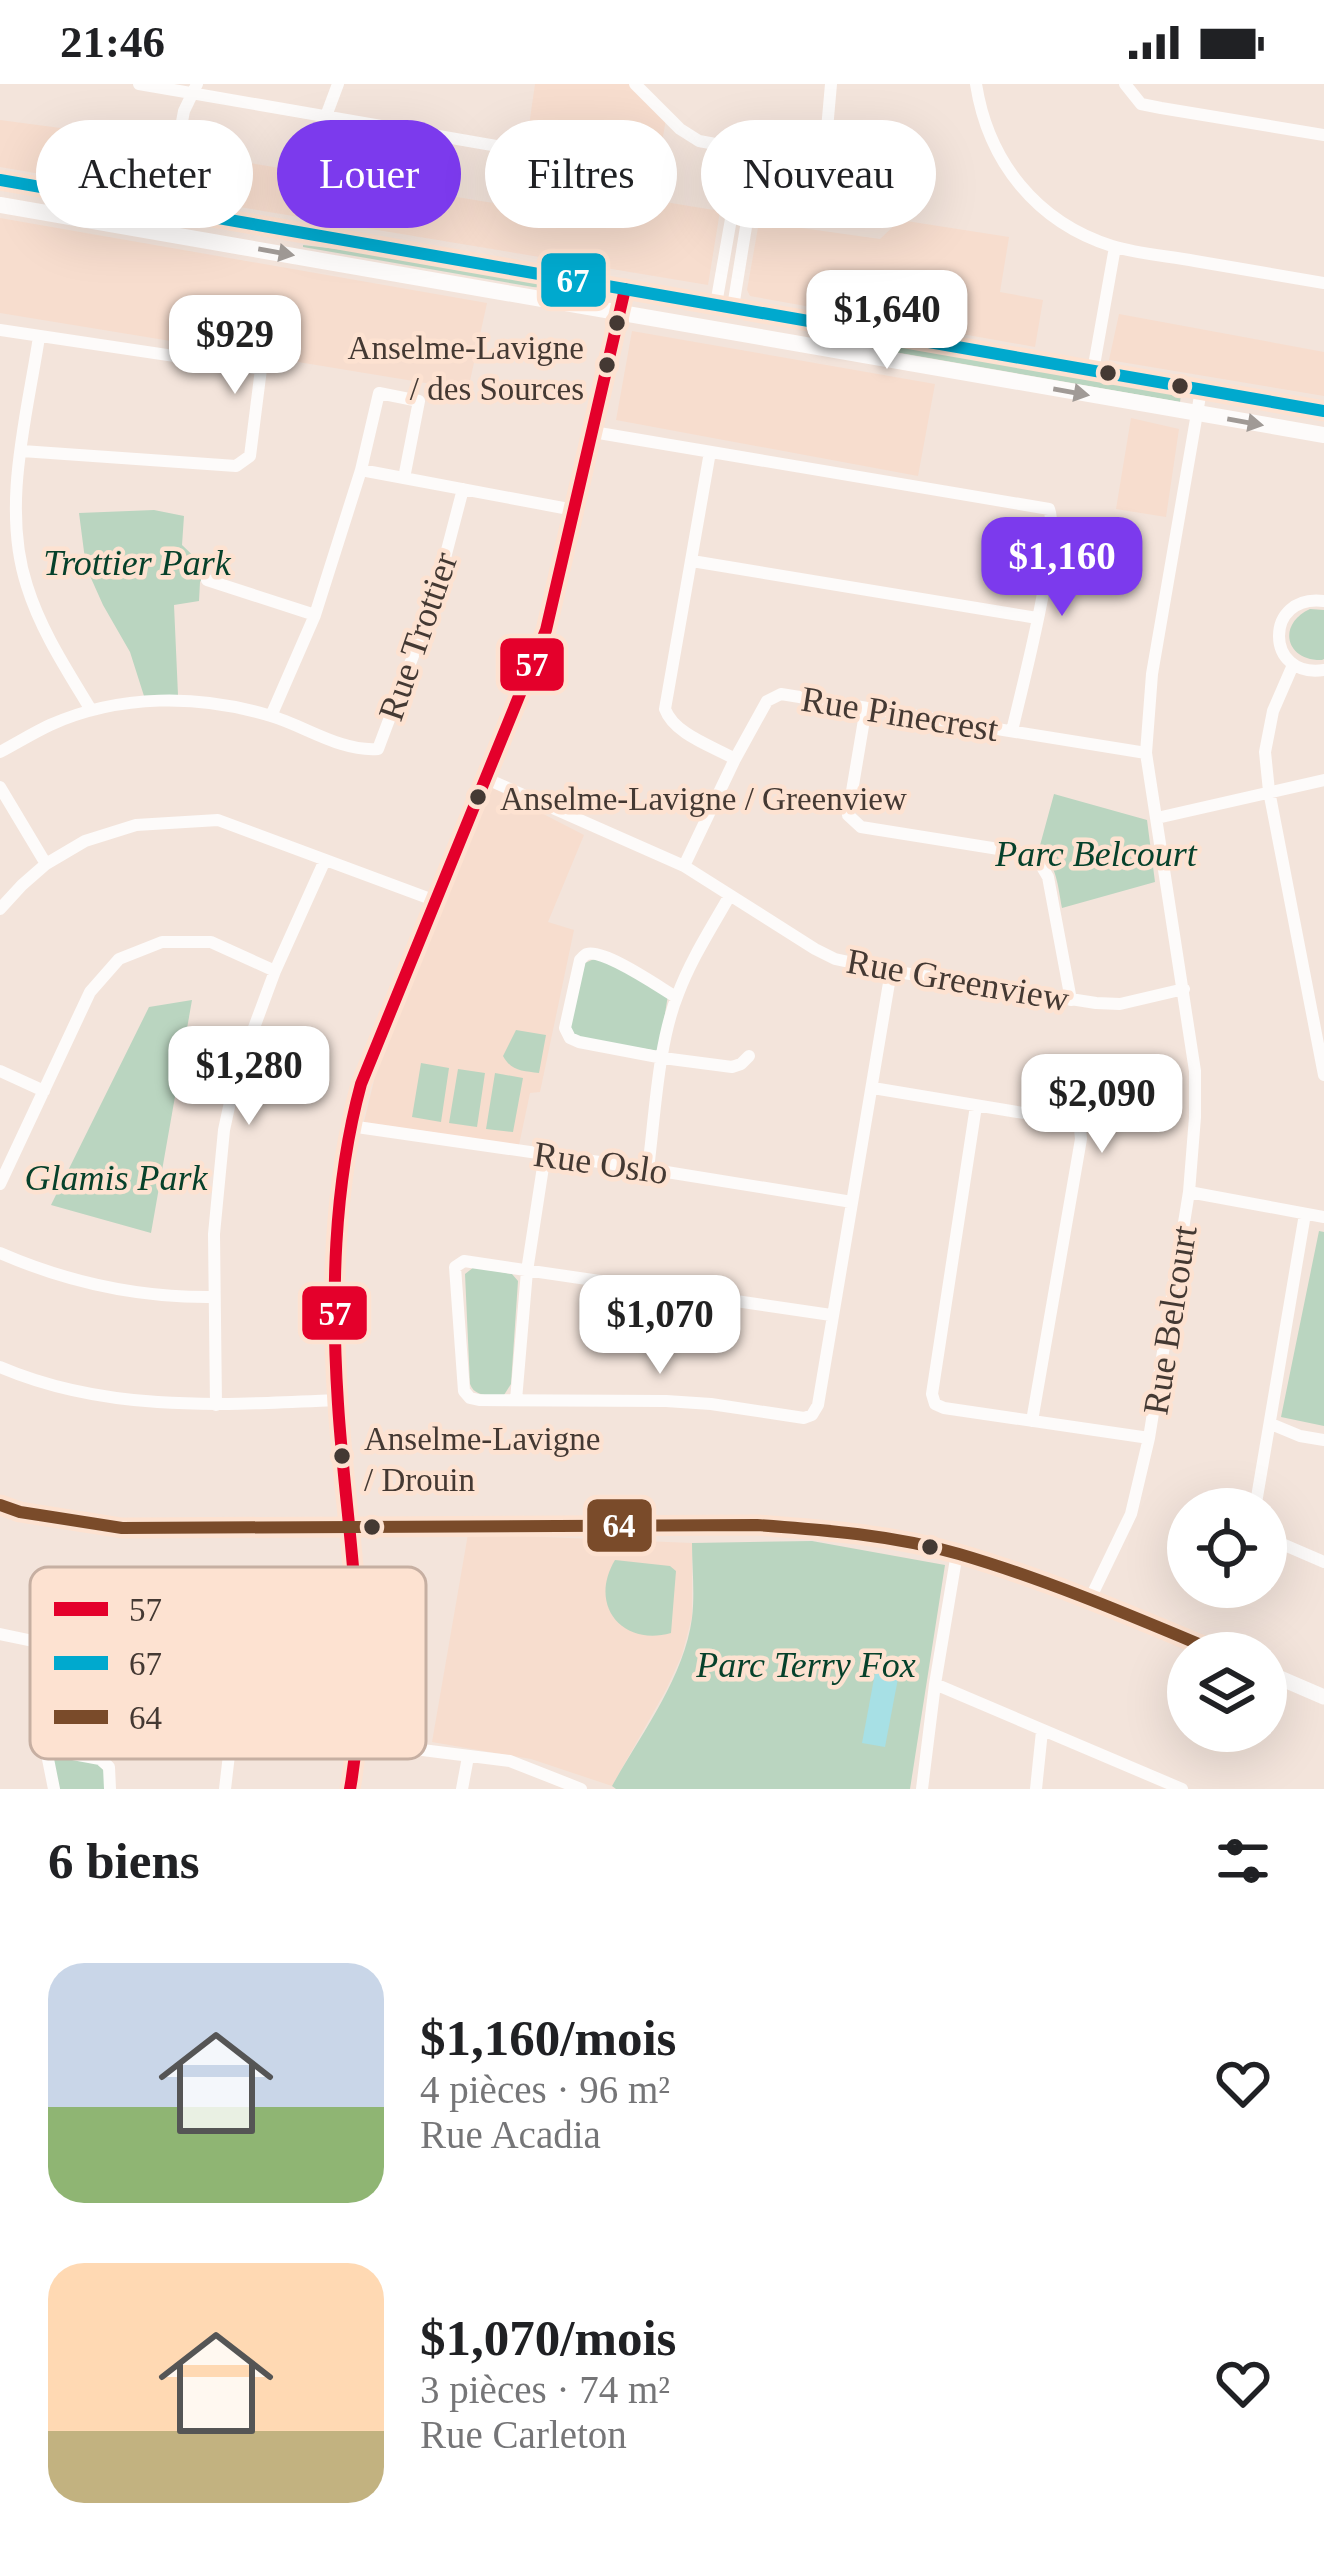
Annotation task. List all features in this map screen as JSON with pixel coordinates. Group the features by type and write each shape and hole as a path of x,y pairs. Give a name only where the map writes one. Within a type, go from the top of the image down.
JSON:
{"main road":[{"path":"0,180 36,186"},
{"path":"0,205 1324,435"},
{"path":"253,223 1324,411"},
{"path":"831,350 854,342 884,345 892,336"}],"street":[{"path":"139,84 194,89 485,144"},
{"path":"326,116 338,84"},
{"path":"635,84 680,129 701,141"},
{"path":"828,120 831,84"},
{"path":"976,84 981,115 996,152 1019,187 1073,231 1114,247 1324,283"},
{"path":"1125,85 1141,104 1324,135"},
{"path":"182,120 194,89"},
{"path":"161,232 162,228"},
{"path":"724,305 734,228"},
{"path":"724,305 741,228"},
{"path":"1093,371 1114,247"},
{"path":"352,1567 338,1400 336,1254 350,1126 361,1084 546,630 625,289"},
{"path":"0,330 262,369 250,456 236,466 22,451"},
{"path":"39,337 17,493 20,560 46,634 91,710"},
{"name":"Rue Belcourt","path":"1090,1599 1132,1514 1150,1438 1190,1192 1195,1071 1146,753 1152,674 1201,390"},
{"path":"271,716 315,615 380,393 419,401 404,478"},
{"path":"593,432 1049,509 1051,536 1012,731"},
{"path":"710,452 665,709 677,727 735,759"},
{"path":"361,470 574,510"},
{"name":"Rue Trottier","path":"0,752 91,710 134,702 205,701 271,716 362,750 378,749 434,600 463,489"},
{"path":"692,561 1037,619"},
{"path":"207,580 315,615"},
{"path":"1324,601 1294,606 1280,624 1280,647 1293,665 1324,670"},
{"path":"1293,665 1273,711 1265,752 1269,791 1317,996 1324,1075"},
{"name":"Rue Pinecrest","path":"684,866 767,701 781,694 1146,753"},
{"path":"866,708 848,814 861,827 1023,853 1038,860 1048,877 1071,1000"},
{"name":"Rue Greenview","path":"487,779 684,866 835,959 1071,1000 1120,1004 1184,989"},
{"path":"1156,818 1324,780"},
{"path":"0,788 46,864"},
{"path":"0,909 46,864 86,842 136,825 218,820 436,901"},
{"path":"216,1405 214,1234 224,1130 235,1078 275,971 325,860"},
{"path":"648,1168 662,1058 676,997 730,895"},
{"path":"0,1184 90,992 119,959 162,942 211,942 275,971"},
{"path":"676,997 607,957 591,953 580,960 565,1028 579,1042 662,1058 732,1067 749,1056"},
{"path":"831,1315 464,1261 455,1267 464,1391 470,1398 666,1401 804,1418 812,1415 818,1405 891,971"},
{"path":"0,1071 44,1091"},
{"path":"873,1088 1072,1121 1079,1129 1032,1421"},
{"path":"976,1106 932,1394 935,1405 1150,1438"},
{"name":"Rue Oslo","path":"350,1126 852,1202"},
{"path":"516,1400 527,1271 545,1154"},
{"path":"1190,1192 1324,1217"},
{"path":"1259,1488 1305,1214"},
{"path":"0,1253 95,1286 146,1295 214,1297"},
{"path":"0,1367 101,1398 216,1405 338,1400"},
{"path":"1271,1424 1324,1440"},
{"path":"0,1504 20,1512 122,1528 757,1525 841,1530 957,1553 1169,1632"},
{"path":"1287,1546 1324,1562"},
{"path":"922,1789 957,1553"},
{"path":"0,1634 30,1640"},
{"path":"1287,1681 1324,1696"},
{"path":"935,1684 1182,1789"},
{"path":"1036,1789 1042,1731"},
{"path":"426,1751 510,1762 580,1789"},
{"path":"462,1789 468,1757"},
{"path":"48,1759 54,1789"},
{"path":"100,1759 109,1767 110,1789"},
{"path":"225,1789 229,1759"},
{"path":"350,1789 356,1759"}],"shaded area":[{"path":"535,84 636,84 667,113 666,120 530,120"},
{"path":"0,120 36,125 36,173 0,167"},
{"path":"253,164 277,167 277,213 253,209"},
{"path":"461,198 485,202 485,228 677,228 677,204 701,208 701,228 717,228 708,285 365,228 461,228"},
{"path":"0,218 36,228 487,303 468,390 0,313"},
{"path":"936,226 1009,237 1000,292 1043,300 1035,347 750,296 747,290 758,228 802,228 880,239 892,228"},
{"path":"1119,314 1324,352 1324,396 1109,360"},
{"path":"632,331 935,384 918,476 616,420"},
{"path":"1131,418 1179,429 1166,517 1116,509"},
{"path":"491,787 584,835 548,922 574,930 540,1092 530,1093 519,1145 364,1122 376,1072"},
{"path":"468,1534 692,1543 692,1617 682,1655 612,1786 531,1759 432,1742"}],"green space":[{"path":"303,245 386,255 572,290 533,287"},
{"path":"897,345 1181,395 1180,402 889,351"},
{"name":"Trottier Park","path":"154,510 184,516 182,545 207,569 200,582 199,601 174,605 178,695 144,696 130,652 86,567 79,513"},
{"path":"1310,609 1324,610 1322,660 1300,655 1290,640 1293,623"},
{"name":"Parc Belcourt","path":"1054,794 1147,820 1155,882 1062,908 1053,869 1039,849"},
{"path":"594,959 668,995 659,1051 574,1035 570,1027 585,963"},
{"name":"Glamis Park","path":"192,1000 151,1233 51,1205 149,1007"},
{"path":"516,1030 546,1035 539,1073 514,1067 503,1056"},
{"path":"421,1063 449,1068 441,1122 412,1117"},
{"path":"458,1069 485,1073 477,1127 449,1123"},
{"path":"495,1073 523,1078 513,1132 486,1129"},
{"path":"1319,1231 1324,1232 1324,1426 1281,1417"},
{"path":"474,1267 512,1274 518,1281 511,1384 504,1395 480,1394 470,1384 465,1274"},
{"name":"Parc Terry Fox","path":"812,1541 945,1565 910,1789 612,1786 680,1662 693,1609 692,1543"},
{"path":"615,1560 670,1566 676,1571 671,1633 638,1634 614,1619 605,1592"},
{"path":"52,1759 100,1764 105,1773 106,1789 58,1789"}],"water":[{"path":"876,1668 899,1673 885,1747 862,1743"}],"transit line":[{"name":"67","path":"0,180 1324,411"},
{"name":"57","path":"353,1567 335,1324 336,1243 352,1123 361,1084 546,630 625,289"},
{"name":"64","path":"0,1505 122,1528 757,1525 859,1534 992,1564 1169,1632"},
{"name":"57","path":"350,1789 354,1759"}],"place":[{"name":"Anselme-Lavigne / des Sources","path":"607,365"},
{"name":"Anselme-Lavigne / Greenview","path":"478,797"},
{"name":"Anselme-Lavigne / Drouin","path":"342,1456"}]}
